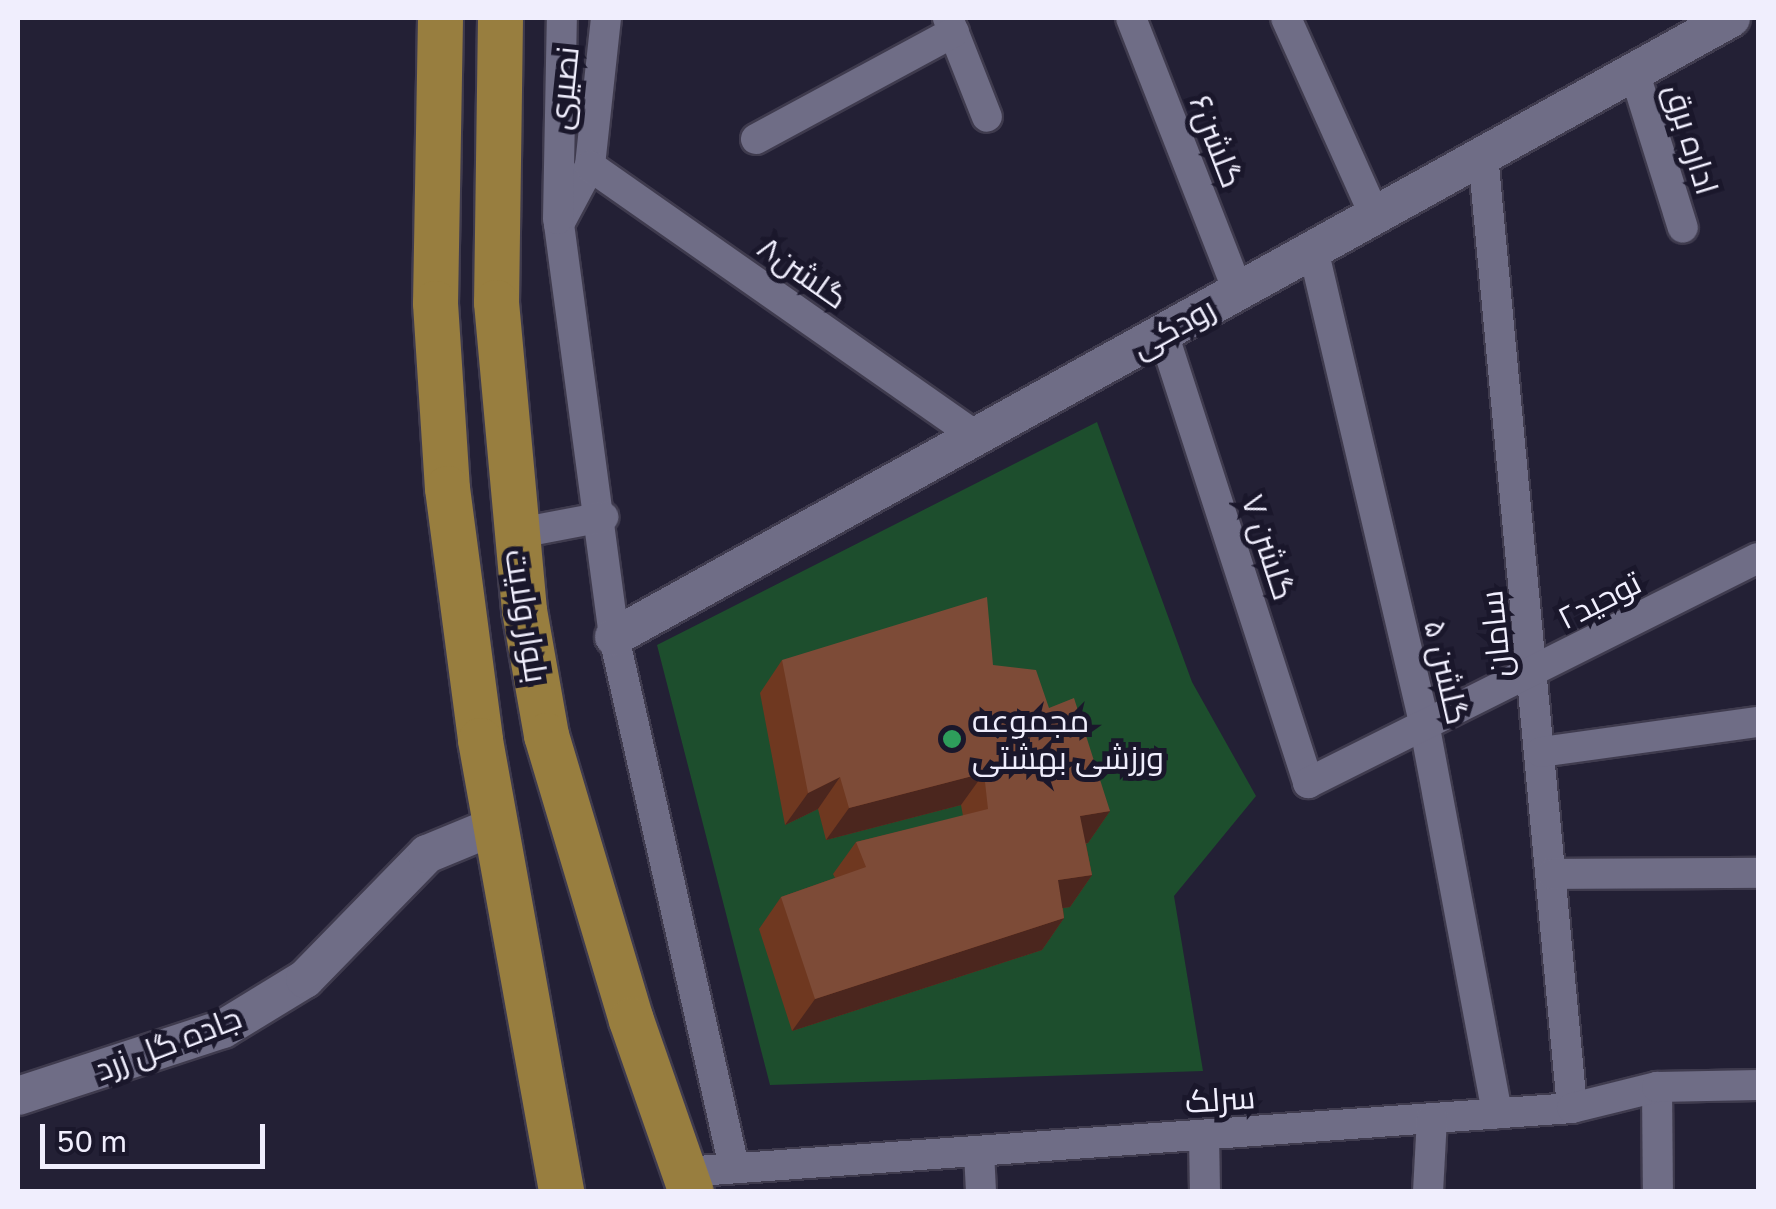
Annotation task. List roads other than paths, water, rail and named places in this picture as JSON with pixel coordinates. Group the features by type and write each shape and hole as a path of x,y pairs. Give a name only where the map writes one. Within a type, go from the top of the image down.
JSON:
{"main road":[{"name":"بلوار ولایت","path":"440,18 434,303 444,451 495,826 562,1192"},
{"name":"بلوار ولایت","path":"500,18 496,302 514,534 546,735 631,1020 688,1182"}],"street":[{"path":"562,18 558,224 603,518 614,637 734,1168"},
{"name":"نصیری","path":"590,166 606,18"},
{"name":"گلشن۶","path":"1131,18 1238,291"},
{"path":"1286,18 1374,214"},
{"name":"رودکی","path":"614,637 1731,18"},
{"path":"756,139 951,25 987,117"},
{"name":"اداره برق","path":"1634,71 1682,228"},
{"name":"سامان","path":"1484,155 1572,1108"},
{"path":"558,224 590,166"},
{"name":"گلشن۸","path":"590,166 976,436"},
{"name":"گلشن ۵","path":"1314,249 1425,728 1498,1113"},
{"name":"گلشن ۷","path":"1163,332 1308,783"},
{"path":"514,534 603,518"},
{"name":"توحید۲","path":"1308,783 1425,728 1758,558"},
{"path":"1541,752 1758,722"},
{"name":"جاده گل زرد","path":"18,1096 223,1029 305,979 427,854 495,826"},
{"path":"1552,874 1758,873"},
{"name":"سرلک","path":"688,1182 734,1168 1572,1108 1657,1087 1758,1085"},
{"path":"1657,1087 1658,1192"},
{"path":"1428,1192 1432,1118"},
{"path":"1204,1135 1206,1192"},
{"path":"979,1152 981,1192"}],"place":[{"name":"مجموعه ورزشی بهشتی","path":"952,739"}]}
